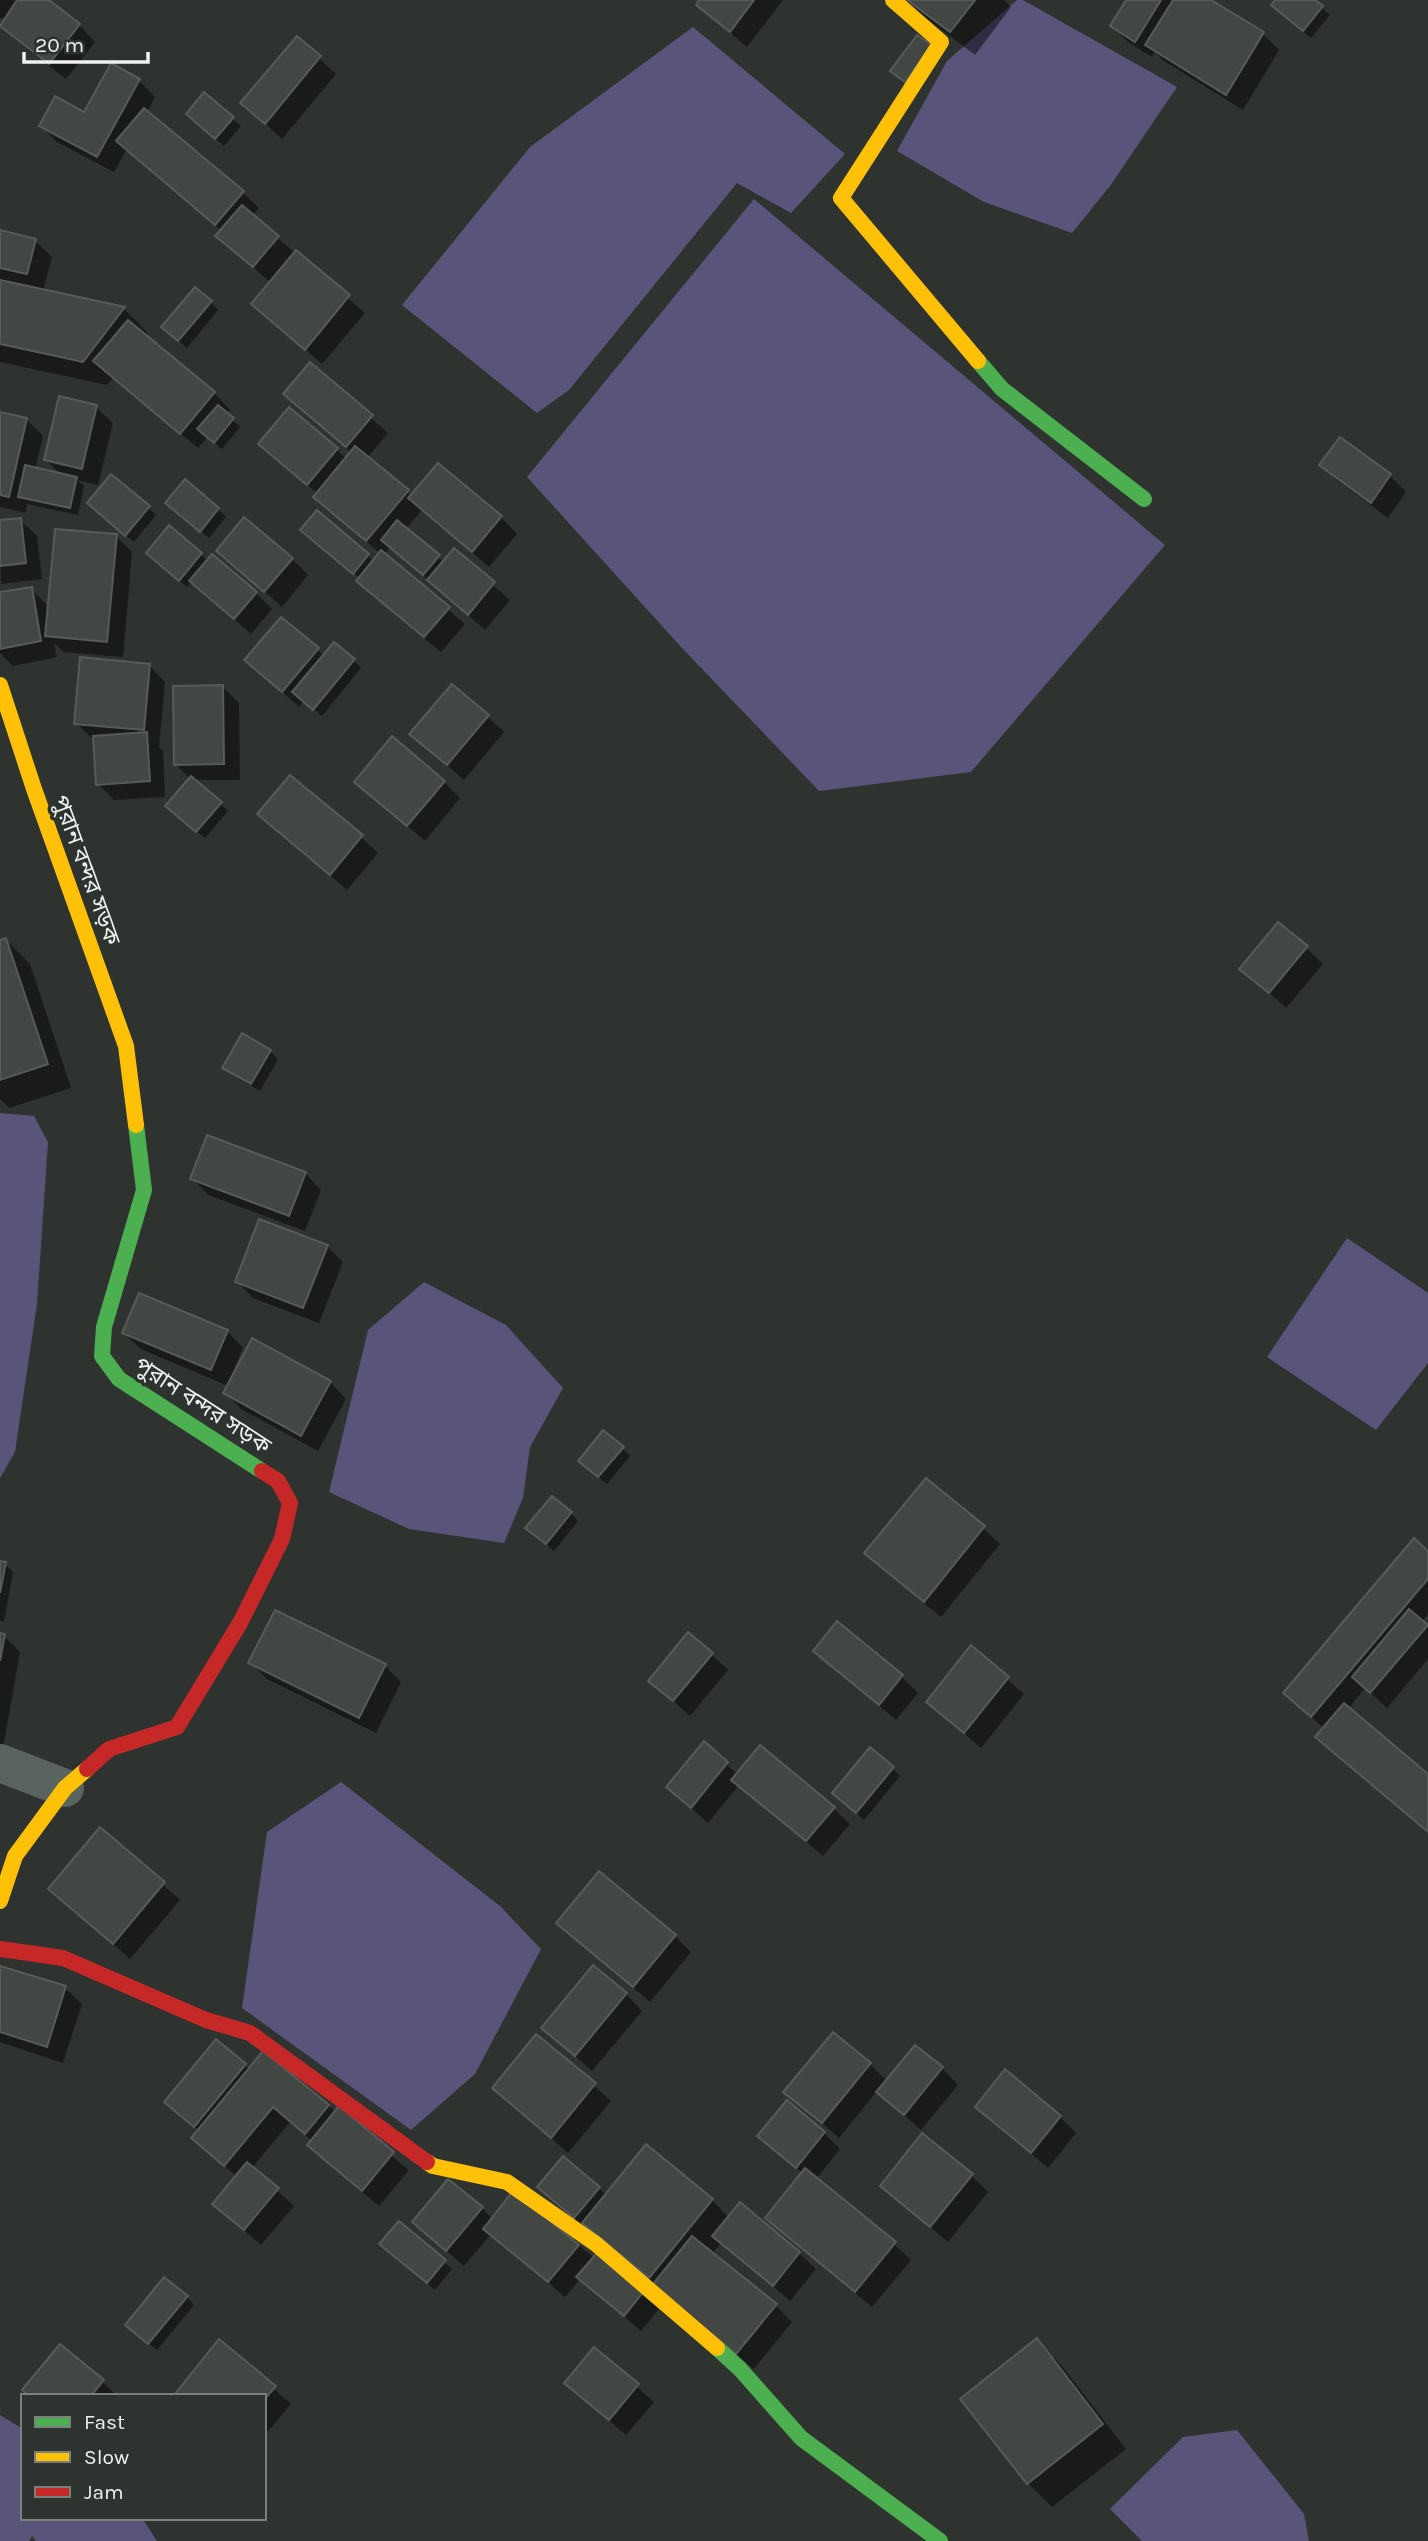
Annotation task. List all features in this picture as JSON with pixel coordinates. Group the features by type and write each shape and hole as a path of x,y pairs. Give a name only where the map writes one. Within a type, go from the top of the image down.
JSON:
{"street":[{"path":"893,0 941,42 843,192 843,203 1002,389 1144,499"},
{"name":"পুরান বন্দর সড়ক","path":"0,685 34,789 126,1046 144,1191 104,1326 102,1356 119,1379 278,1481 290,1503 282,1539 240,1623 177,1727 109,1749 65,1788 15,1856 0,1901"},
{"path":"0,1763 65,1788"},
{"path":"0,1949 63,1958 206,2020 250,2033 433,2166 507,2182 596,2244 638,2278 740,2369 802,2438 940,2541"}],"shaded area":[{"path":"1017,0 1023,0 1177,87 1110,186 1072,233 984,202 897,151 947,61"},
{"path":"693,27 845,154 791,213 737,183 569,390 537,413 402,305 530,147"},
{"path":"754,199 1165,545 971,772 819,791 682,648 527,477"},
{"path":"0,1113 34,1116 48,1142 37,1304 15,1452 0,1478"},
{"path":"1347,1238 1428,1293 1428,1363 1376,1430 1267,1357"},
{"path":"424,1282 506,1325 563,1388 530,1447 523,1498 504,1543 409,1529 329,1492 368,1330"},
{"path":"341,1782 500,1906 541,1949 475,2074 411,2130 242,2008 267,1832"},
{"path":"0,2415 21,2428 21,2520 143,2520 157,2541 36,2541 32,2536 29,2541 0,2541"},
{"path":"1237,2430 1304,2514 1309,2541 1142,2541 1110,2509 1183,2437"}],"building":[{"path":"17,0 49,0 80,24 49,64 0,26"},
{"path":"699,0 754,0 730,32 696,5"},
{"path":"907,0 975,0 950,32"},
{"path":"1126,0 1161,0 1135,42 1110,26"},
{"path":"1173,0 1211,0 1264,32 1226,95 1145,45"},
{"path":"1275,0 1315,0 1323,6 1303,31 1271,5"},
{"path":"917,35 932,45 905,82 890,71"},
{"path":"297,36 321,56 265,124 240,103"},
{"path":"111,63 140,79 97,157 39,126 55,96 84,112"},
{"path":"204,92 234,117 215,139 186,114"},
{"path":"144,108 244,191 215,225 116,141"},
{"path":"242,205 279,236 253,267 215,236"},
{"path":"0,230 36,239 27,274 0,268"},
{"path":"296,250 350,295 305,350 251,304"},
{"path":"0,280 125,307 83,362 0,344"},
{"path":"195,287 212,301 178,341 161,327"},
{"path":"128,320 215,392 180,434 93,361"},
{"path":"310,362 373,415 346,447 283,394"},
{"path":"59,396 97,405 82,469 44,460"},
{"path":"218,405 234,418 214,443 197,429"},
{"path":"289,407 338,448 307,485 258,444"},
{"path":"0,412 27,418 9,497 0,495"},
{"path":"1340,437 1391,474 1371,503 1319,465"},
{"path":"355,446 409,490 366,541 313,497"},
{"path":"438,463 502,516 472,552 408,498"},
{"path":"25,465 77,477 70,508 18,497"},
{"path":"111,474 150,506 125,536 87,503"},
{"path":"185,479 219,508 200,532 165,503"},
{"path":"317,510 369,554 353,574 300,530"},
{"path":"244,517 293,558 264,592 216,551"},
{"path":"21,518 26,563 0,566 0,520"},
{"path":"397,520 440,555 423,575 381,540"},
{"path":"169,525 202,553 179,581 146,553"},
{"path":"55,529 117,534 107,642 45,636"},
{"path":"454,548 495,582 468,615 427,580"},
{"path":"381,550 450,607 424,637 356,581"},
{"path":"212,554 257,592 234,619 189,581"},
{"path":"32,587 41,641 0,649 0,592"},
{"path":"281,617 319,648 282,692 244,660"},
{"path":"334,642 355,659 313,710 292,692"},
{"path":"80,657 150,664 144,730 74,724"},
{"path":"452,684 489,715 447,765 409,734"},
{"path":"223,685 224,764 174,765 173,686"},
{"path":"147,732 150,781 96,785 93,736"},
{"path":"392,736 445,781 407,826 354,782"},
{"path":"290,775 363,835 330,875 257,814"},
{"path":"191,776 222,802 196,832 165,806"},
{"path":"1278,922 1308,946 1269,993 1239,969"},
{"path":"6,938 48,1064 0,1080 0,940"},
{"path":"242,1033 271,1050 251,1084 222,1068"},
{"path":"207,1135 306,1172 289,1216 190,1179"},
{"path":"259,1219 328,1245 303,1308 235,1282"},
{"path":"139,1293 228,1330 211,1370 122,1333"},
{"path":"252,1338 331,1381 301,1436 223,1393"},
{"path":"603,1430 624,1447 598,1477 578,1461"},
{"path":"926,1478 985,1526 924,1602 864,1553"},
{"path":"552,1496 572,1512 546,1544 525,1528"},
{"path":"1414,1538 1428,1551 1428,1579 1311,1717 1283,1693"},
{"path":"0,1561 6,1562 0,1593"},
{"path":"1409,1609 1428,1625 1370,1693 1352,1677"},
{"path":"275,1610 386,1664 359,1718 248,1663"},
{"path":"837,1621 903,1675 879,1705 813,1651"},
{"path":"688,1632 713,1653 673,1701 648,1681"},
{"path":"0,1633 5,1634 0,1661"},
{"path":"971,1645 1009,1677 964,1733 926,1702"},
{"path":"1344,1703 1428,1774 1428,1832 1315,1737"},
{"path":"704,1741 728,1762 691,1808 666,1787"},
{"path":"760,1745 835,1807 806,1841 731,1780"},
{"path":"870,1747 894,1767 856,1813 832,1793"},
{"path":"100,1827 165,1882 113,1944 48,1889"},
{"path":"599,1871 676,1935 633,1987 556,1923"},
{"path":"593,1965 627,1993 575,2056 541,2028"},
{"path":"0,1966 66,1986 47,2047 0,2032"},
{"path":"833,2032 871,2063 822,2123 783,2092"},
{"path":"536,2034 596,2083 551,2138 492,2088"},
{"path":"216,2039 246,2064 194,2127 164,2102"},
{"path":"915,2045 943,2067 904,2115 876,2092"},
{"path":"263,2051 329,2105 305,2134 273,2107 224,2166 191,2138"},
{"path":"1005,2069 1061,2116 1031,2153 975,2107"},
{"path":"787,2100 825,2132 796,2168 757,2136"},
{"path":"339,2106 394,2152 362,2191 307,2145"},
{"path":"922,2133 973,2174 930,2227 880,2186"},
{"path":"646,2144 713,2199 649,2278 582,2223"},
{"path":"563,2156 600,2187 574,2218 537,2187"},
{"path":"247,2162 279,2188 244,2230 212,2204"},
{"path":"805,2168 896,2242 855,2292 765,2218"},
{"path":"448,2179 483,2207 446,2251 412,2222"},
{"path":"513,2191 579,2245 548,2282 483,2229"},
{"path":"740,2202 800,2252 773,2286 712,2236"},
{"path":"399,2221 446,2260 427,2283 379,2244"},
{"path":"692,2236 777,2304 736,2354 652,2285"},
{"path":"597,2253 644,2291 624,2316 576,2277"},
{"path":"164,2277 188,2296 148,2344 125,2325"},
{"path":"1037,2338 1103,2424 1027,2484 960,2399"},
{"path":"219,2339 276,2386 266,2398 266,2394 175,2394"},
{"path":"60,2344 104,2380 93,2394 27,2394 22,2390"},
{"path":"594,2347 639,2384 609,2420 564,2383"}],"traffic: fast":[{"path":"978,361 1002,389 1144,499"},
{"path":"136,1125 144,1190 104,1327 102,1356 119,1379 262,1471"},
{"path":"717,2348 740,2369 801,2438 940,2541"}],"traffic: slow":[{"path":"893,0 941,42 841,198 978,361"},
{"path":"0,685 34,789 126,1046 136,1125"},
{"path":"0,1901 15,1856 65,1788 87,1769"},
{"path":"427,2162 433,2166 507,2182 596,2244 717,2348"}],"traffic: jam":[{"path":"87,1769 109,1749 177,1727 240,1623 282,1539 290,1503 278,1481 262,1471"},
{"path":"0,1949 63,1958 206,2020 250,2033 427,2162"}]}
